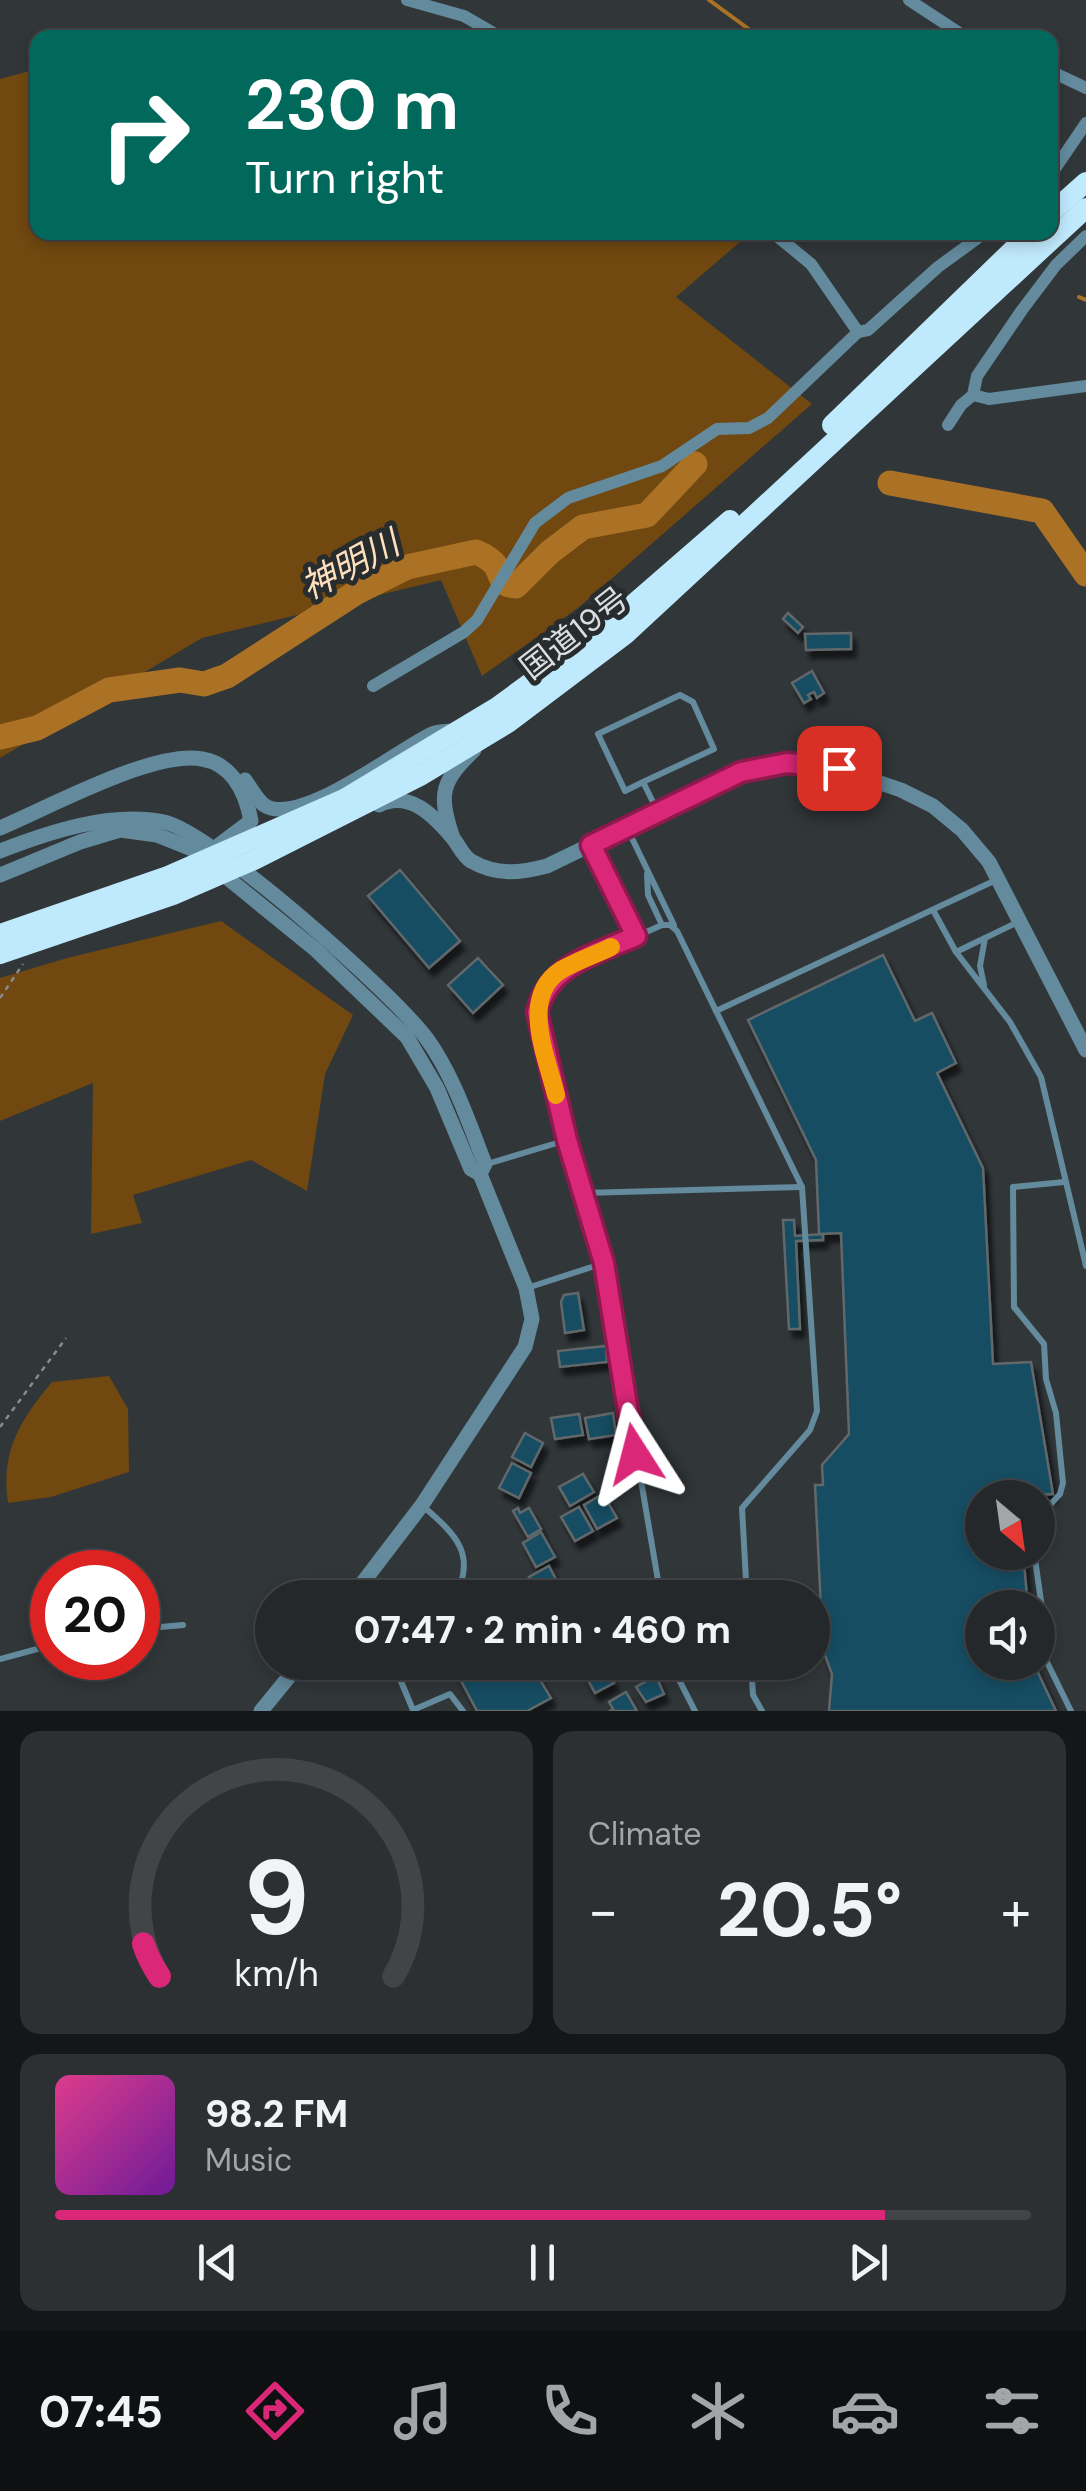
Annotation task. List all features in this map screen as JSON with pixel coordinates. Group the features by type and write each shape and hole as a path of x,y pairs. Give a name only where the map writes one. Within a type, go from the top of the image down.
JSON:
{"highway":[{"path":"1058,207 1086,182"},
{"name":"国道19号","path":"1058,240 1083,217"},
{"name":"国道19号","path":"2,933 168,876 260,838 344,799 462,730 608,626 708,539 914,348 1023,240"},
{"name":"国道19号","path":"0,954 174,895 254,860 406,784 491,734 626,634 1058,240"}],"street":[{"path":"407,0 464,16 488,30"},
{"path":"909,0 955,30"},
{"path":"1058,76 1086,88"},
{"path":"1058,164 1086,123"},
{"path":"948,425 973,395 990,352 1056,264 1086,236"},
{"path":"782,240 811,264 858,332"},
{"path":"372,686 464,632 476,620 535,523 568,498 662,466 716,430 749,428 768,418 858,332 868,330 882,319 938,267 975,240"},
{"path":"973,395 989,400 1086,386"},
{"path":"0,820 149,759 186,750 231,762 264,805 278,809 302,805 365,775 435,732 462,730"},
{"path":"491,734 446,782 442,804 466,858 490,870 518,873 547,866 741,772 787,763 839,768 902,790 933,806 962,830 999,878 1086,1050"},
{"path":"0,828 140,768 202,758 233,775 248,802 252,820 230,840 191,858 22,919 2,933"},
{"path":"254,860 269,860 390,800 424,808 454,838"},
{"path":"0,864 105,822"},
{"path":"0,851 105,822 167,822 260,892 406,1037 437,1088 471,1169 483,1169 526,1288 532,1319 526,1346 422,1505 365,1580"},
{"path":"0,875 120,830 200,846"},
{"path":"261,1711 286,1680"}],"lane":[{"path":"680,694 693,702 714,748 643,782 625,790 598,734 680,694"},
{"path":"643,782 657,811"},
{"path":"626,827 802,1186 817,1411 810,1430 742,1508 746,1580"},
{"path":"591,845 636,936"},
{"path":"647,869 648,895 662,925"},
{"path":"716,1011 999,878"},
{"path":"933,910 956,952 1010,1022 1041,1077 1086,1266"},
{"path":"956,952 1021,920"},
{"path":"657,1580 604,1263 567,1140 537,1012 542,993 561,970 662,925 670,924 677,931"},
{"path":"985,937 980,966 985,987"},
{"path":"483,1169 567,1140"},
{"path":"1055,1499 1063,1482 1044,1344 1014,1307 1013,1187 1064,1182"},
{"path":"583,1192 802,1186"},
{"path":"526,1288 604,1263"},
{"path":"422,1505 452,1532 463,1553 464,1580"},
{"path":"1037,1570 1044,1654 1072,1711"},
{"path":"160,1628 183,1625"},
{"path":"0,1659 30,1651"},
{"path":"400,1680 412,1711 450,1694 464,1711"},
{"path":"679,1680 695,1711"},
{"path":"752,1680 753,1695 762,1711"}],"path":[{"path":"0,998 30,954 28,945"},
{"path":"0,1426 66,1338"}],"shaded area":[{"path":"30,71 30,240 740,240 676,297 812,404 578,608 482,676 441,580 202,638 0,758 0,79"},
{"path":"221,921 353,1015 325,1074 307,1191 251,1160 133,1195 142,1223 91,1234 93,1083 0,1121 0,978"},
{"path":"109,1376 128,1409 129,1472 51,1497 8,1503 7,1467 15,1437 52,1382"}],"building":[{"path":"788,613 803,627 798,633 783,619"},
{"path":"851,633 851,649 806,650 805,634"},
{"path":"812,671 824,693 817,698 814,692 808,695 811,699 804,703 792,683"},
{"path":"400,870 460,941 429,968 368,896"},
{"path":"883,955 915,1021 932,1013 956,1063 937,1073 983,1168 993,1364 1031,1362 1051,1480 965,1480 965,1570 1025,1570 1026,1590 965,1590 965,1680 1041,1680 1056,1711 829,1711 830,1580 820,1580 815,1485 823,1485 822,1465 849,1434 841,1233 819,1234 816,1160 748,1020"},
{"path":"478,958 503,985 473,1013 448,985"},
{"path":"783,1220 794,1220 795,1236 823,1234 823,1240 796,1241 800,1329 789,1329"},
{"path":"578,1293 584,1330 565,1333 561,1302 564,1295"},
{"path":"606,1346 607,1362 560,1367 558,1351"},
{"path":"613,1413 616,1435 589,1439 585,1418"},
{"path":"579,1414 583,1435 555,1439 551,1418"},
{"path":"525,1433 543,1443 531,1467 512,1457"},
{"path":"512,1463 531,1473 519,1498 499,1488"},
{"path":"583,1474 594,1492 570,1506 559,1487"},
{"path":"603,1494 617,1518 597,1529 584,1505"},
{"path":"579,1507 593,1531 575,1541 561,1517"},
{"path":"518,1508 520,1513 529,1508 541,1529 528,1537 513,1511"},
{"path":"541,1532 555,1557 536,1567 523,1543"},
{"path":"549,1566 556,1580 531,1580 529,1577"},
{"path":"461,1680 540,1680 551,1698 527,1711 477,1711"},
{"path":"588,1680 612,1680 614,1683 595,1693"},
{"path":"658,1680 664,1694 646,1702 636,1687"},
{"path":"626,1692 637,1711 610,1711 613,1709 609,1702"}],"waterway":[{"path":"709,0 750,30"},
{"path":"1079,297 1086,300"},
{"name":"神明川","path":"0,737 37,728 109,690 180,680 204,684 227,676 357,592 407,567 476,552 494,564 504,582 516,586 550,552 583,527 647,515 695,464"},
{"name":"神明川","path":"890,483 1042,511 1086,574"}],"slow traffic":[{"path":"556,1095 537,1012 542,993 561,970 611,947"}],"route":[{"path":"635,1454 604,1263 567,1140 537,1012 542,993 561,970 636,936 591,845 741,772 787,763 839,768"}]}
